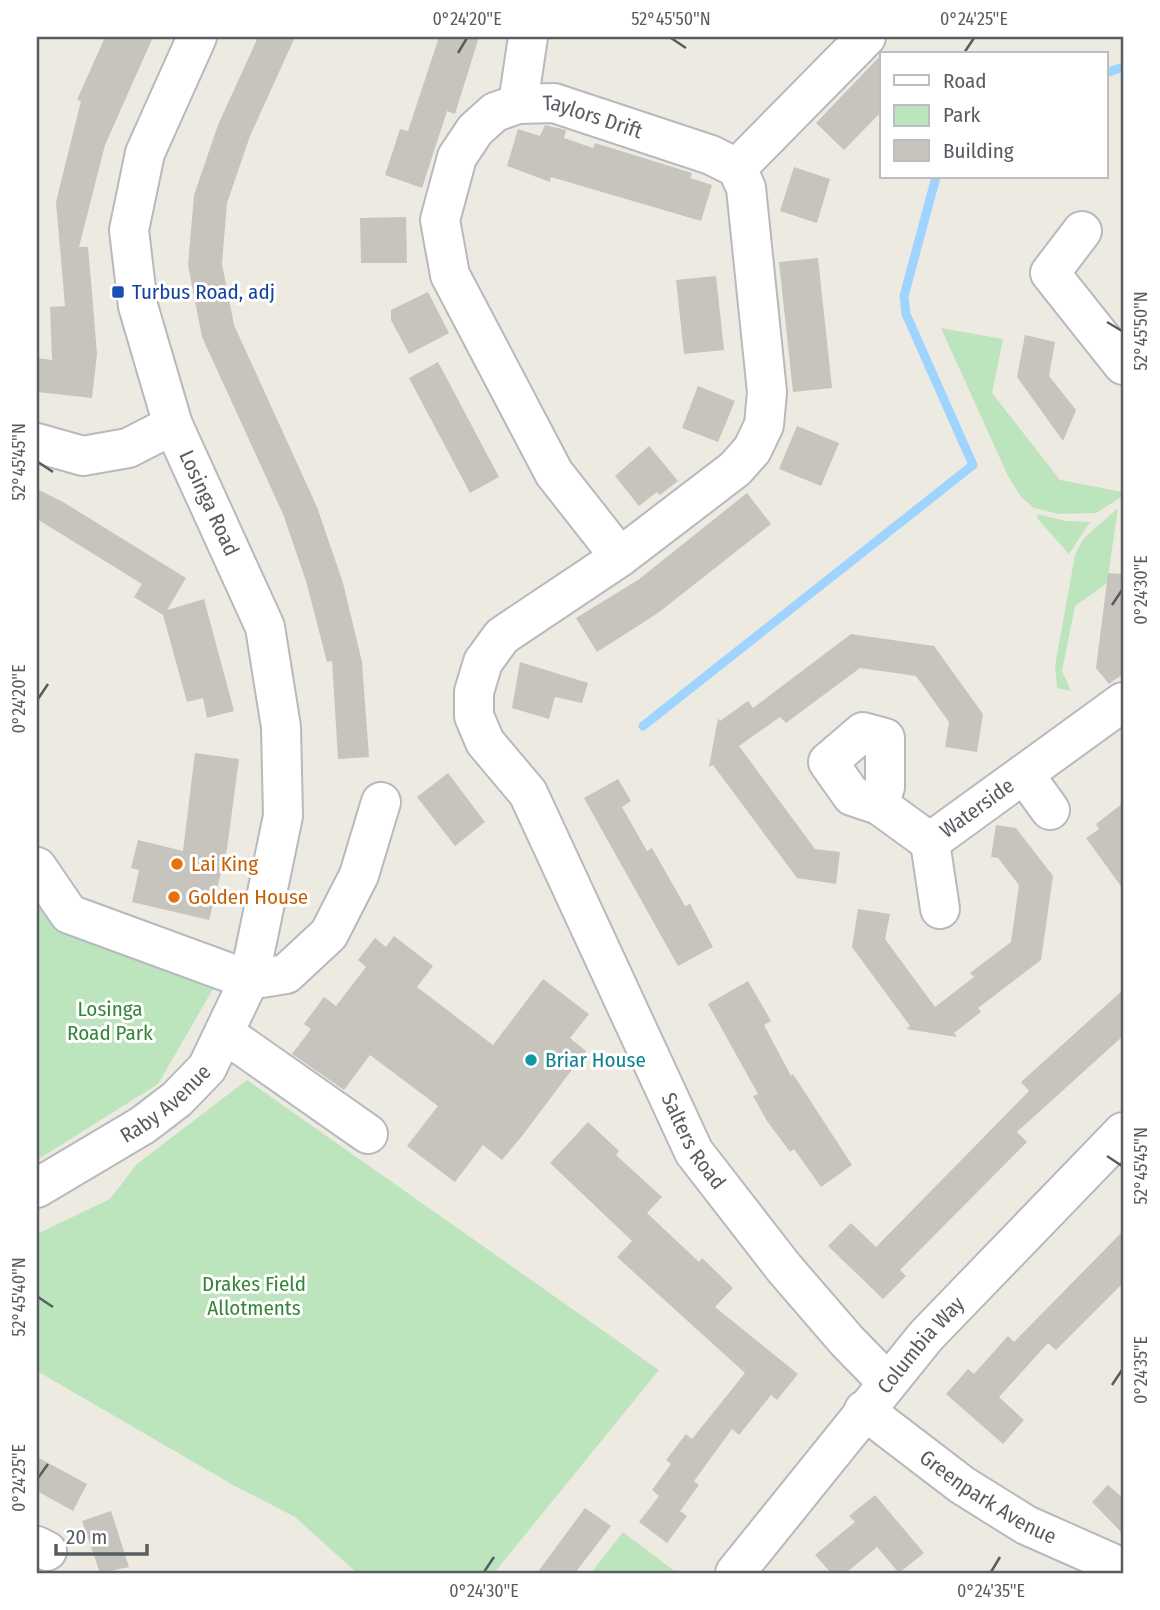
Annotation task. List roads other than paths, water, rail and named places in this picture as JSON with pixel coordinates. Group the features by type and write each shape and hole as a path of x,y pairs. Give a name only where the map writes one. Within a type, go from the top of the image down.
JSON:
{"street":[{"name":"Losinga Road","path":"197,37 145,153 129,230 138,306 173,425 265,626 281,726 283,816 249,980"},
{"path":"519,104 528,37"},
{"path":"620,557 734,469 752,450 764,425 767,392 746,188 737,168 866,37"},
{"name":"Taylors Drift","path":"620,557 554,473 450,275 443,250 440,220 457,157 475,130 495,112 519,104 554,103 711,155 737,168"},
{"path":"1082,231 1050,273 1118,348"},
{"path":"37,443 83,456 128,448 173,425"},
{"name":"Salters Road","path":"620,557 502,636 483,662 474,692 474,716 485,742 528,793 694,1152 784,1268 875,1396"},
{"name":"Waterside","path":"930,842 1123,702"},
{"name":"Waterside","path":"1024,774 1050,810"},
{"path":"37,867 69,914 249,980 286,974 328,934 359,875 381,802"},
{"name":"Waterside","path":"879,805 930,842 940,909"},
{"name":"Raby Avenue","path":"37,1188 143,1125 177,1099 207,1068 249,980"},
{"path":"224,1033 368,1134"},
{"name":"Columbia Way","path":"735,1573 926,1336 1123,1132"},
{"name":"Greenpark Avenue","path":"875,1396 962,1485 1026,1525 1102,1566"}],"waterway":[{"path":"1108,72 1123,67"},
{"path":"643,726 973,465 906,314 904,296 936,178"}],"place":[{"name":"Turbus Road, adj","path":"118,292"},
{"name":"Lai King","path":"177,864"},
{"name":"Golden House","path":"174,897"},
{"name":"Briar House","path":"531,1060"}],"park label":[{"name":"Losinga Road Park","path":"110,1021"},
{"name":"Drakes Field Allotments","path":"254,1296"}]}
